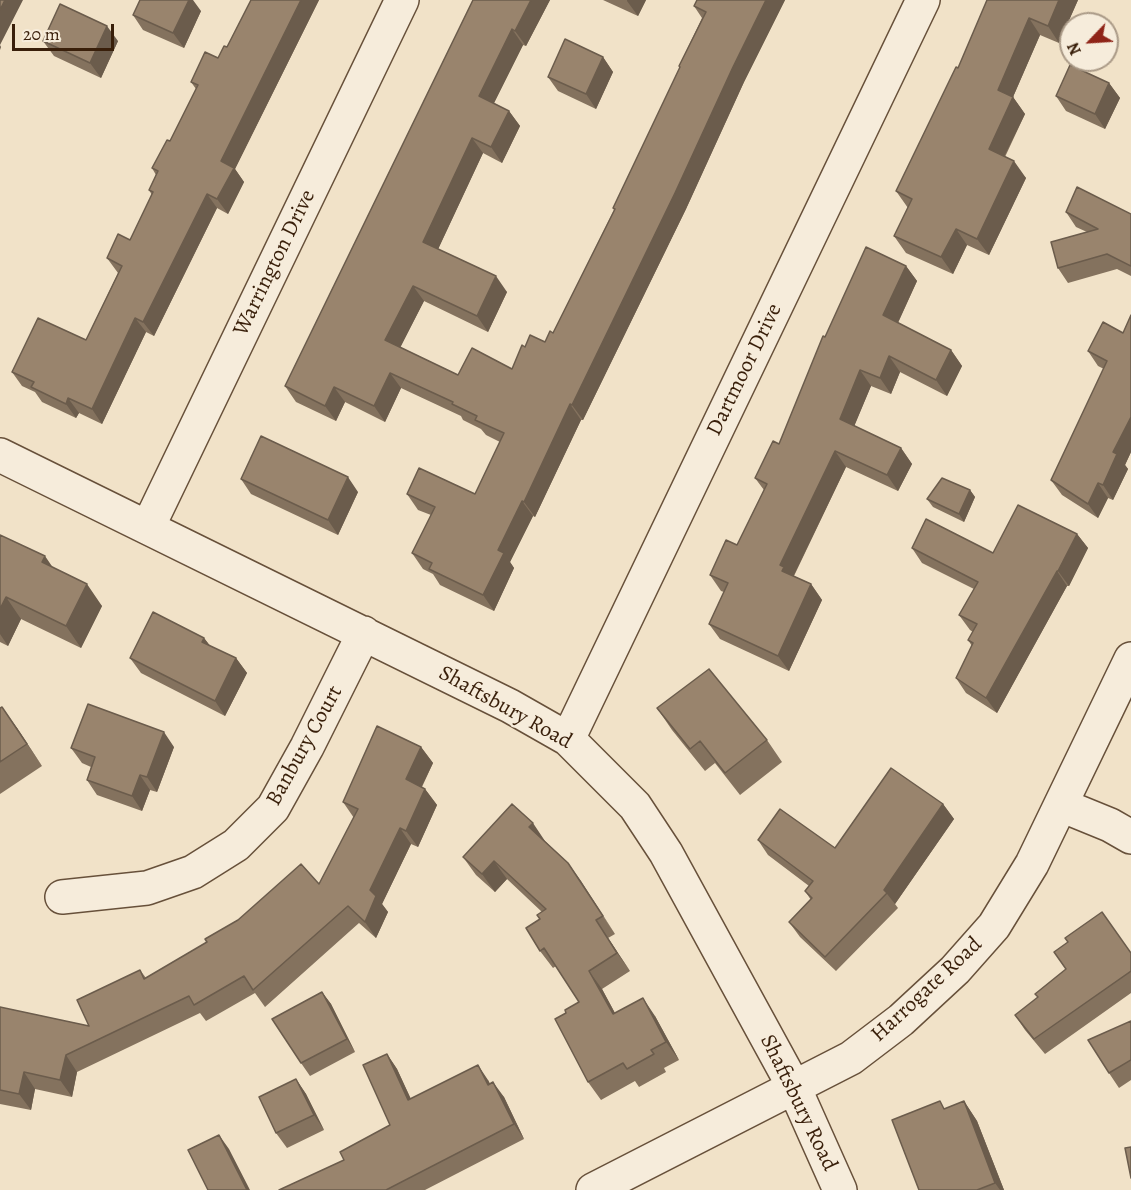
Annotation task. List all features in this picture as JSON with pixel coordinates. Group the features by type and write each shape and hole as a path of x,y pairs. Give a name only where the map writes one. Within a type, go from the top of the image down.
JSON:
{"street":[{"name":"Warrington Drive","path":"148,527 402,0"},
{"name":"Dartmoor Drive","path":"568,740 923,0"},
{"name":"Shaftsbury Road","path":"0,455 510,705 568,740 635,806 660,843 794,1087 840,1190"},
{"name":"Banbury Court","path":"62,897 147,888 193,872 236,845 273,808 307,747 364,633"},
{"name":"Harrogate Road","path":"593,1190 851,1058 901,1020 956,970 994,926 1032,864 1131,659"},
{"path":"1061,805 1110,825 1131,837"}],"building":[{"path":"0,0 5,0 0,10"},
{"path":"140,0 189,0 173,33 133,15"},
{"path":"251,0 301,0 221,161 234,168 217,199 207,194 143,322 135,318 92,409 68,398 66,404 31,387 34,382 12,372 38,318 86,340 122,266 107,258 118,234 130,240 153,192 149,190 158,171 152,168 167,140 170,141 198,85 191,82 205,52 218,58 224,46 227,47"},
{"path":"473,0 531,0 515,31 512,29 479,96 509,111 491,147 472,138 423,242 496,276 477,316 413,286 385,340 458,375 472,348 512,369 522,345 525,347 530,335 545,342 550,331 553,333 615,209 613,208 706,12 694,6 697,0 766,0 572,405 570,404 524,502 522,501 498,550 504,553 483,595 429,569 432,563 412,553 435,507 407,494 419,468 475,494 504,433 475,420 477,416 452,404 453,402 390,373 374,406 334,387 325,406 285,386"},
{"path":"987,0 1059,0 1048,26 1029,18 998,90 1013,97 989,149 1014,161 977,239 956,229 941,257 894,236 912,199 896,191 956,67 958,68"},
{"path":"60,4 107,26 90,63 43,41"},
{"path":"565,39 603,57 586,94 548,77"},
{"path":"1067,72 1085,72 1109,83 1095,114 1056,96"},
{"path":"1077,187 1131,214 1131,266 1107,254 1058,268 1051,242 1098,229 1066,212"},
{"path":"866,247 906,266 883,315 951,350 936,380 889,356 880,378 860,370 840,419 901,448 887,475 835,451 780,565 784,567 782,571 811,584 778,656 709,624 728,583 710,575 726,540 737,545 767,484 755,478 773,441 779,444 823,336 825,337"},
{"path":"1131,315 1131,417 1113,452 1117,454 1103,485 1098,483 1088,504 1051,480 1107,361 1088,351 1103,322 1123,333"},
{"path":"261,436 348,477 328,520 241,479"},
{"path":"942,478 970,490 959,514 927,499"},
{"path":"1018,505 1077,534 986,698 956,678 973,643 968,640 977,624 959,615 978,582 912,548 926,519 993,553"},
{"path":"0,535 45,556 42,562 87,584 66,626 6,597 0,609"},
{"path":"153,612 204,638 202,642 236,658 215,701 130,658"},
{"path":"709,669 767,740 725,773 700,741 690,749 657,708"},
{"path":"88,704 164,732 147,777 140,775 132,796 87,780 95,757 71,748"},
{"path":"2,707 27,744 0,762 0,708"},
{"path":"377,726 421,747 406,779 425,789 406,831 400,828 370,890 376,896 365,922 348,906 253,990 244,976 194,1005 189,996 66,1055 60,1080 24,1072 19,1094 0,1090 0,1007 89,1026 77,1000 140,970 144,979 207,942 205,939 238,920 301,864 319,884 358,809 343,802"},
{"path":"891,768 943,804 884,890 887,893 825,957 789,922 812,898 805,891 813,881 758,840 780,809 835,848"},
{"path":"512,804 533,823 529,827 568,863 603,916 596,920 617,953 589,971 613,1014 643,998 666,1042 651,1050 654,1054 627,1069 623,1063 588,1082 555,1019 579,1002 544,948 540,951 526,928 540,919 537,915 546,909 494,861 482,874 463,857"},
{"path":"1102,912 1131,953 1131,971 1034,1039 1015,1015 1038,997 1035,994 1066,969 1054,952 1068,942 1065,938"},
{"path":"322,992 347,1039 301,1063 272,1019"},
{"path":"1131,1021 1131,1060 1109,1073 1088,1040"},
{"path":"387,1054 408,1100 478,1065 488,1085 493,1082 514,1124 386,1190 279,1190 344,1160 340,1152 390,1125 363,1065"},
{"path":"296,1079 314,1115 276,1133 259,1097"},
{"path":"940,1101 944,1109 964,1101 995,1183 977,1190 919,1190 892,1120"},
{"path":"219,1135 247,1190 208,1190 188,1150"},
{"path":"1131,1147 1131,1178 1125,1148"}]}
